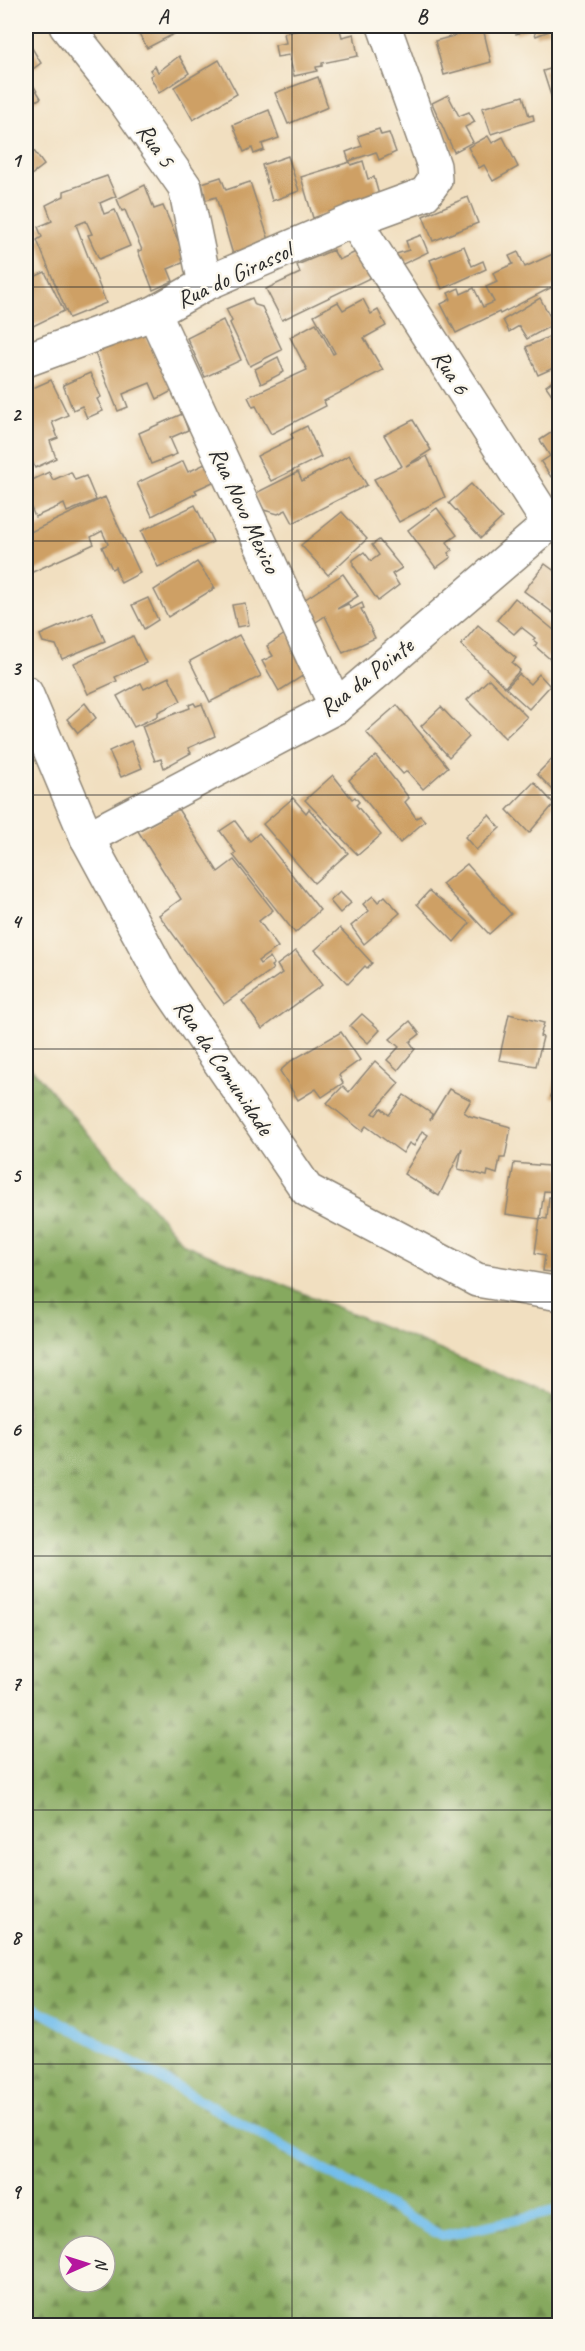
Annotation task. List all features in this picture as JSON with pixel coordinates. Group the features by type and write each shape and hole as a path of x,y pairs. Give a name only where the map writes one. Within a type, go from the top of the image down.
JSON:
{"street":[{"name":"Rua 5","path":"66,26 122,97 186,187 205,284"},
{"name":"Rua do Girassol","path":"26,360 154,314 205,284 354,220 425,194 435,180 434,166 384,26"},
{"name":"Rua 6","path":"354,220 554,521"},
{"name":"Rua Novo Mexico","path":"154,314 336,707"},
{"name":"Rua da Pointe","path":"87,838 336,707 554,521"},
{"name":"Rua da Comunidade","path":"29,709 87,838 165,981 307,1190 477,1280 560,1294"}],"green space":[{"path":"26,1062 184,1244 559,1399 559,2325 26,2325"}],"building":[{"path":"135,26 170,26 174,34 147,48"},
{"path":"300,26 314,26 306,28 307,30 339,26 342,37 354,34 358,56 322,63 322,66 316,67 317,71 294,76 289,55 277,57 275,45 286,43 284,33 301,30"},
{"path":"514,26 547,26 549,31 536,36 533,28 516,34"},
{"path":"483,28 491,62 444,75 435,41"},
{"path":"26,38 41,63 26,74"},
{"path":"179,56 189,73 159,93 150,76 153,74 150,70 155,66 158,72"},
{"path":"219,60 237,94 193,120 174,87"},
{"path":"560,66 560,96 552,99 543,71"},
{"path":"28,77 41,98 26,107 26,79"},
{"path":"318,77 328,107 288,124 275,93"},
{"path":"448,95 459,116 469,112 475,122 465,127 473,142 454,152 432,103"},
{"path":"523,96 529,116 533,115 534,120 491,134 482,108"},
{"path":"269,110 279,138 262,144 264,150 254,154 252,148 244,152 233,125"},
{"path":"379,129 381,135 389,133 396,152 379,160 376,152 349,161 346,152 362,146 358,136"},
{"path":"488,136 492,143 503,137 518,167 493,181 484,165 479,168 468,147"},
{"path":"26,147 30,154 34,151 44,165 26,179"},
{"path":"288,156 299,191 272,201 262,165"},
{"path":"363,161 368,179 374,177 380,199 364,205 362,199 346,204 347,207 313,218 301,177 350,162 351,165"},
{"path":"107,176 116,196 100,203 104,214 115,210 130,246 99,259 88,235 92,234 86,221 76,225 106,303 69,318 37,240 42,237 38,227 52,221 46,205 64,196 64,191"},
{"path":"221,177 226,190 250,182 270,243 234,258 216,197 206,200 202,183"},
{"path":"145,185 154,209 163,206 187,261 168,269 173,281 153,290 138,251 142,250 125,210 122,211 117,199"},
{"path":"468,197 478,223 433,241 423,216"},
{"path":"26,218 34,238 26,243"},
{"path":"421,235 428,252 397,267 393,255 409,250 406,241"},
{"path":"464,246 472,266 483,261 486,269 442,289 430,260"},
{"path":"333,250 339,260 360,250 374,276 282,320 266,289 300,273 297,265"},
{"path":"518,252 525,267 555,253 560,262 560,283 500,314 499,312 456,333 441,304 451,299 448,293 459,288 461,294 474,288 483,307 494,302 486,287 497,282 493,273 513,264 509,256"},
{"path":"26,258 32,278 45,272 64,311 31,327 26,315"},
{"path":"252,298 255,305 262,307 282,350 250,366 226,309"},
{"path":"540,298 554,324 527,339 519,326 509,332 503,320"},
{"path":"363,299 371,314 378,310 386,326 364,338 383,370 324,401 326,406 271,434 256,406 253,407 248,397 307,370 290,337 316,323 333,354 335,353 314,315 338,302 343,310"},
{"path":"223,320 241,360 205,377 187,338"},
{"path":"560,332 560,365 538,375 526,347"},
{"path":"145,333 172,391 157,399 150,383 123,394 128,407 118,411 94,351"},
{"path":"278,357 284,372 261,384 255,369"},
{"path":"90,373 101,397 97,399 103,411 87,418 82,406 73,410 63,385"},
{"path":"560,376 560,406 546,386"},
{"path":"51,380 68,415 52,422 58,438 50,441 56,458 35,468 26,447 26,391"},
{"path":"182,414 188,430 170,438 177,454 151,464 139,433"},
{"path":"413,420 431,450 406,466 427,456 445,497 399,522 374,479 402,466 384,435"},
{"path":"307,426 321,457 271,481 257,456 293,438 291,434"},
{"path":"560,427 560,471 551,477 541,462 550,456 540,440"},
{"path":"349,455 367,485 293,523 286,510 278,514 264,510 254,494 298,472 302,481"},
{"path":"183,461 188,472 207,463 215,481 195,490 197,493 152,516 137,483"},
{"path":"49,472 53,480 71,472 75,480 86,476 96,500 67,512 64,504 35,517 26,496 26,483"},
{"path":"471,484 502,518 481,538 449,503"},
{"path":"105,497 140,573 121,583 115,567 112,569 102,547 108,544 102,531 91,537 94,544 26,575 26,534"},
{"path":"195,505 213,542 158,567 141,531"},
{"path":"437,508 457,535 447,542 452,550 448,553 451,557 436,568 408,530"},
{"path":"342,512 367,539 328,575 301,545"},
{"path":"379,540 402,568 392,574 399,585 378,601 353,565 353,560 364,552 371,561 379,555 372,545"},
{"path":"197,562 215,588 168,617 154,590"},
{"path":"545,564 560,575 560,618 524,591"},
{"path":"343,574 358,596 337,609 348,604 351,609 362,603 364,608 361,609 375,638 343,653 325,616 316,622 304,600"},
{"path":"148,598 158,620 144,629 132,605"},
{"path":"515,598 560,635 560,649 551,660 535,646 537,643 533,640 535,638 521,627 514,634 497,620"},
{"path":"245,603 249,625 237,627 232,605"},
{"path":"92,612 105,641 62,659 56,645 43,642 40,635"},
{"path":"478,625 516,658 512,663 520,670 505,687 461,645"},
{"path":"288,632 312,670 279,691 262,661 273,656 267,646"},
{"path":"239,635 261,676 210,702 190,661"},
{"path":"133,636 146,663 115,677 117,681 88,694 74,663"},
{"path":"519,674 530,684 539,674 550,686 529,709 506,688"},
{"path":"169,677 181,701 158,712 158,716 134,727 117,696 141,683 144,689"},
{"path":"489,679 527,717 505,738 467,700"},
{"path":"85,703 96,718 78,733 67,719"},
{"path":"194,703 196,706 202,704 215,736 188,748 191,753 164,768 161,759 155,761 142,726 190,708 189,705"},
{"path":"397,705 448,767 423,789 407,771 403,774 366,732"},
{"path":"441,707 469,737 449,757 421,726"},
{"path":"131,741 142,768 121,777 109,751"},
{"path":"560,751 560,797 537,774"},
{"path":"376,756 409,798 405,802 416,818 420,816 425,821 400,843 349,780"},
{"path":"333,775 352,799 355,797 359,802 356,805 381,835 358,855 305,800"},
{"path":"534,782 554,804 529,833 507,810"},
{"path":"293,798 306,813 309,809 348,853 314,883 263,824"},
{"path":"178,809 218,872 234,860 273,910 259,921 278,947 258,961 260,964 270,957 274,964 271,966 273,969 224,1004 159,915 181,899 138,831"},
{"path":"489,815 500,828 476,850 465,837"},
{"path":"235,821 250,841 259,833 320,910 295,933 233,855 236,853 220,831"},
{"path":"467,864 511,914 489,934 442,884"},
{"path":"429,891 470,923 454,942 417,904"},
{"path":"340,892 351,903 340,913 330,901"},
{"path":"373,896 378,902 385,896 400,913 364,944 351,926 369,911 363,904"},
{"path":"340,928 372,963 367,968 365,966 348,984 315,950"},
{"path":"296,951 322,985 262,1029 242,1001 282,973 277,965"},
{"path":"362,1014 380,1030 368,1043 350,1026"},
{"path":"509,1014 544,1023 536,1066 499,1060"},
{"path":"410,1021 420,1034 410,1042 415,1049 398,1070 387,1060 399,1047 390,1039"},
{"path":"341,1032 360,1060 339,1075 343,1083 322,1097 316,1089 298,1100 280,1071 291,1061"},
{"path":"375,1061 399,1083 373,1113 376,1115 381,1108 389,1115 404,1095 432,1114 430,1120 449,1089 471,1100 464,1112 470,1116 511,1127 505,1158 500,1158 497,1174 488,1171 487,1176 458,1169 462,1148 439,1196 404,1174 428,1135 422,1131 414,1146 409,1143 403,1153 366,1126 362,1131 327,1103 343,1086 349,1092"},
{"path":"560,1066 560,1099 551,1097"},
{"path":"514,1163 560,1167 560,1192 544,1191 540,1219 506,1214"},
{"path":"549,1197 560,1198 560,1273 543,1271 545,1255 535,1253 540,1218 547,1219"}],"waterway":[{"path":"26,2009 35,2008 442,2236 560,2210"}]}
